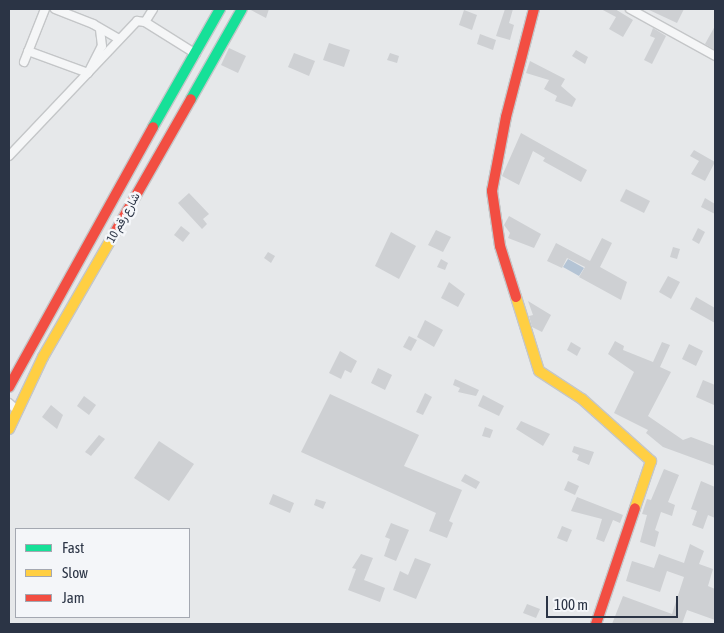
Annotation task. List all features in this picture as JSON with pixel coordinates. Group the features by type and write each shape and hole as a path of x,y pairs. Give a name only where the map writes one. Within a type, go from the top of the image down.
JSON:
{"main road":[{"name":"شارع رقم 10","path":"9,387 25,353 220,9"},
{"name":"شارع رقم 10","path":"9,429 12,406 242,9"},
{"path":"534,9 506,117 492,191 500,246 540,371 582,399 651,461 596,624"}],"street":[{"path":"24,62 45,9"},
{"path":"55,9 100,28 119,40"},
{"path":"145,22 153,9"},
{"path":"630,9 715,56"},
{"path":"9,156 137,21 145,22 196,54"},
{"path":"88,73 102,46 100,28"},
{"path":"28,51 88,73"}],"water":[{"path":"568,259 584,268 579,276 563,267"}],"building":[{"path":"249,9 269,9 266,18"},
{"path":"505,9 513,9 509,23 514,25 510,40 496,36"},
{"path":"601,9 615,9 633,20 623,37 609,29 616,17"},
{"path":"647,9 684,9 677,23"},
{"path":"464,10 477,15 472,30 459,25"},
{"path":"715,26 715,50 705,44"},
{"path":"653,28 666,36 652,64 644,60 655,38 650,36"},
{"path":"480,34 496,40 493,50 477,44"},
{"path":"329,43 350,50 344,67 323,60"},
{"path":"229,48 246,56 238,73 221,65"},
{"path":"576,50 588,57 585,64 572,56"},
{"path":"294,53 315,61 309,76 288,67"},
{"path":"390,53 399,56 397,63 387,60"},
{"path":"530,61 565,79 561,86 576,99 572,107 555,101 557,96 544,89 549,80 526,73"},
{"path":"521,133 587,170 581,182 543,161 545,158 533,151 519,185 502,176"},
{"path":"694,150 715,162 705,181 691,174 699,161 690,156"},
{"path":"626,189 650,201 644,213 620,201"},
{"path":"189,193 209,214 203,219 207,224 202,229 178,203"},
{"path":"705,198 715,204 715,214 701,207"},
{"path":"509,216 541,234 534,248 508,238 510,233 504,225"},
{"path":"181,226 190,233 183,242 174,235"},
{"path":"698,228 705,232 699,244 692,240"},
{"path":"436,230 451,237 443,252 428,245"},
{"path":"391,232 416,246 399,279 375,266"},
{"path":"602,238 612,243 600,267 627,282 621,300 579,277 585,267 567,258 562,268 547,261 556,243 590,261"},
{"path":"673,247 680,249 677,259 670,257"},
{"path":"268,252 275,256 271,263 264,258"},
{"path":"441,259 448,263 445,270 437,267"},
{"path":"668,276 680,282 671,299 659,292"},
{"path":"449,282 465,294 458,307 441,298"},
{"path":"696,297 715,308 715,323 690,309"},
{"path":"528,301 551,315 542,332 532,327 529,316 533,315"},
{"path":"425,320 443,330 434,347 417,337"},
{"path":"409,336 417,340 411,351 403,347"},
{"path":"615,341 624,346 623,350 653,362 662,342 670,345 660,367 671,372 648,416 683,440 691,437 715,446 715,466 663,447 646,433 648,430 614,413 634,372 608,354"},
{"path":"571,342 581,348 577,356 567,350"},
{"path":"689,344 703,351 696,366 682,359"},
{"path":"340,351 357,361 351,373 345,370 341,379 329,373"},
{"path":"378,368 392,375 385,390 371,383"},
{"path":"455,379 479,390 476,396 458,392 460,388 453,385"},
{"path":"703,380 715,385 714,405 696,397"},
{"path":"425,393 432,397 423,415 416,412"},
{"path":"330,394 419,435 404,466 462,490 449,521 453,523 447,538 429,531 436,513 301,452"},
{"path":"483,395 504,406 499,416 478,406"},
{"path":"84,396 96,405 89,415 77,406"},
{"path":"51,405 63,415 57,429 42,417"},
{"path":"521,421 550,434 543,446 516,429"},
{"path":"485,427 493,430 490,438 482,436"},
{"path":"99,435 105,439 91,456 85,452"},
{"path":"159,441 194,464 169,501 134,478"},
{"path":"574,446 594,452 589,465 577,460 579,455 572,452"},
{"path":"664,469 679,475 668,502 675,505 672,516 661,512 655,530 659,532 655,547 640,542 647,515 642,514 647,499 651,500"},
{"path":"465,474 480,482 476,489 461,481"},
{"path":"568,481 579,486 575,495 564,490"},
{"path":"701,481 715,487 715,518 708,515 703,529 692,525 697,511 691,509"},
{"path":"273,494 294,503 290,513 269,504"},
{"path":"577,497 623,515 620,523 613,520 604,542 596,539 602,519 571,511"},
{"path":"316,499 326,502 323,509 314,505"},
{"path":"391,523 409,530 396,561 384,556 390,539 385,537"},
{"path":"562,526 572,530 567,542 557,538"},
{"path":"690,544 704,551 699,564 713,569 708,586 715,589 715,620 687,610 682,624 612,624 623,596 672,614 684,577 667,571 660,592 626,581 632,561 654,568 659,554 684,563"},
{"path":"361,554 373,558 364,580 385,588 380,602 348,590 356,569 352,568"},
{"path":"415,558 431,564 416,599 393,590 400,571 408,575"},
{"path":"527,604 540,609 536,618 523,613"}],"traffic: fast":[{"path":"153,127 220,9"},
{"path":"191,99 242,9"}],"traffic: slow":[{"path":"9,429 43,357 114,234"},
{"path":"516,297 539,371 582,399 651,461 635,508"}],"traffic: jam":[{"path":"516,297 500,246 492,191 506,117 534,9"},
{"path":"114,234 191,99"},
{"path":"9,387 153,127"},
{"path":"596,624 635,508"}]}
